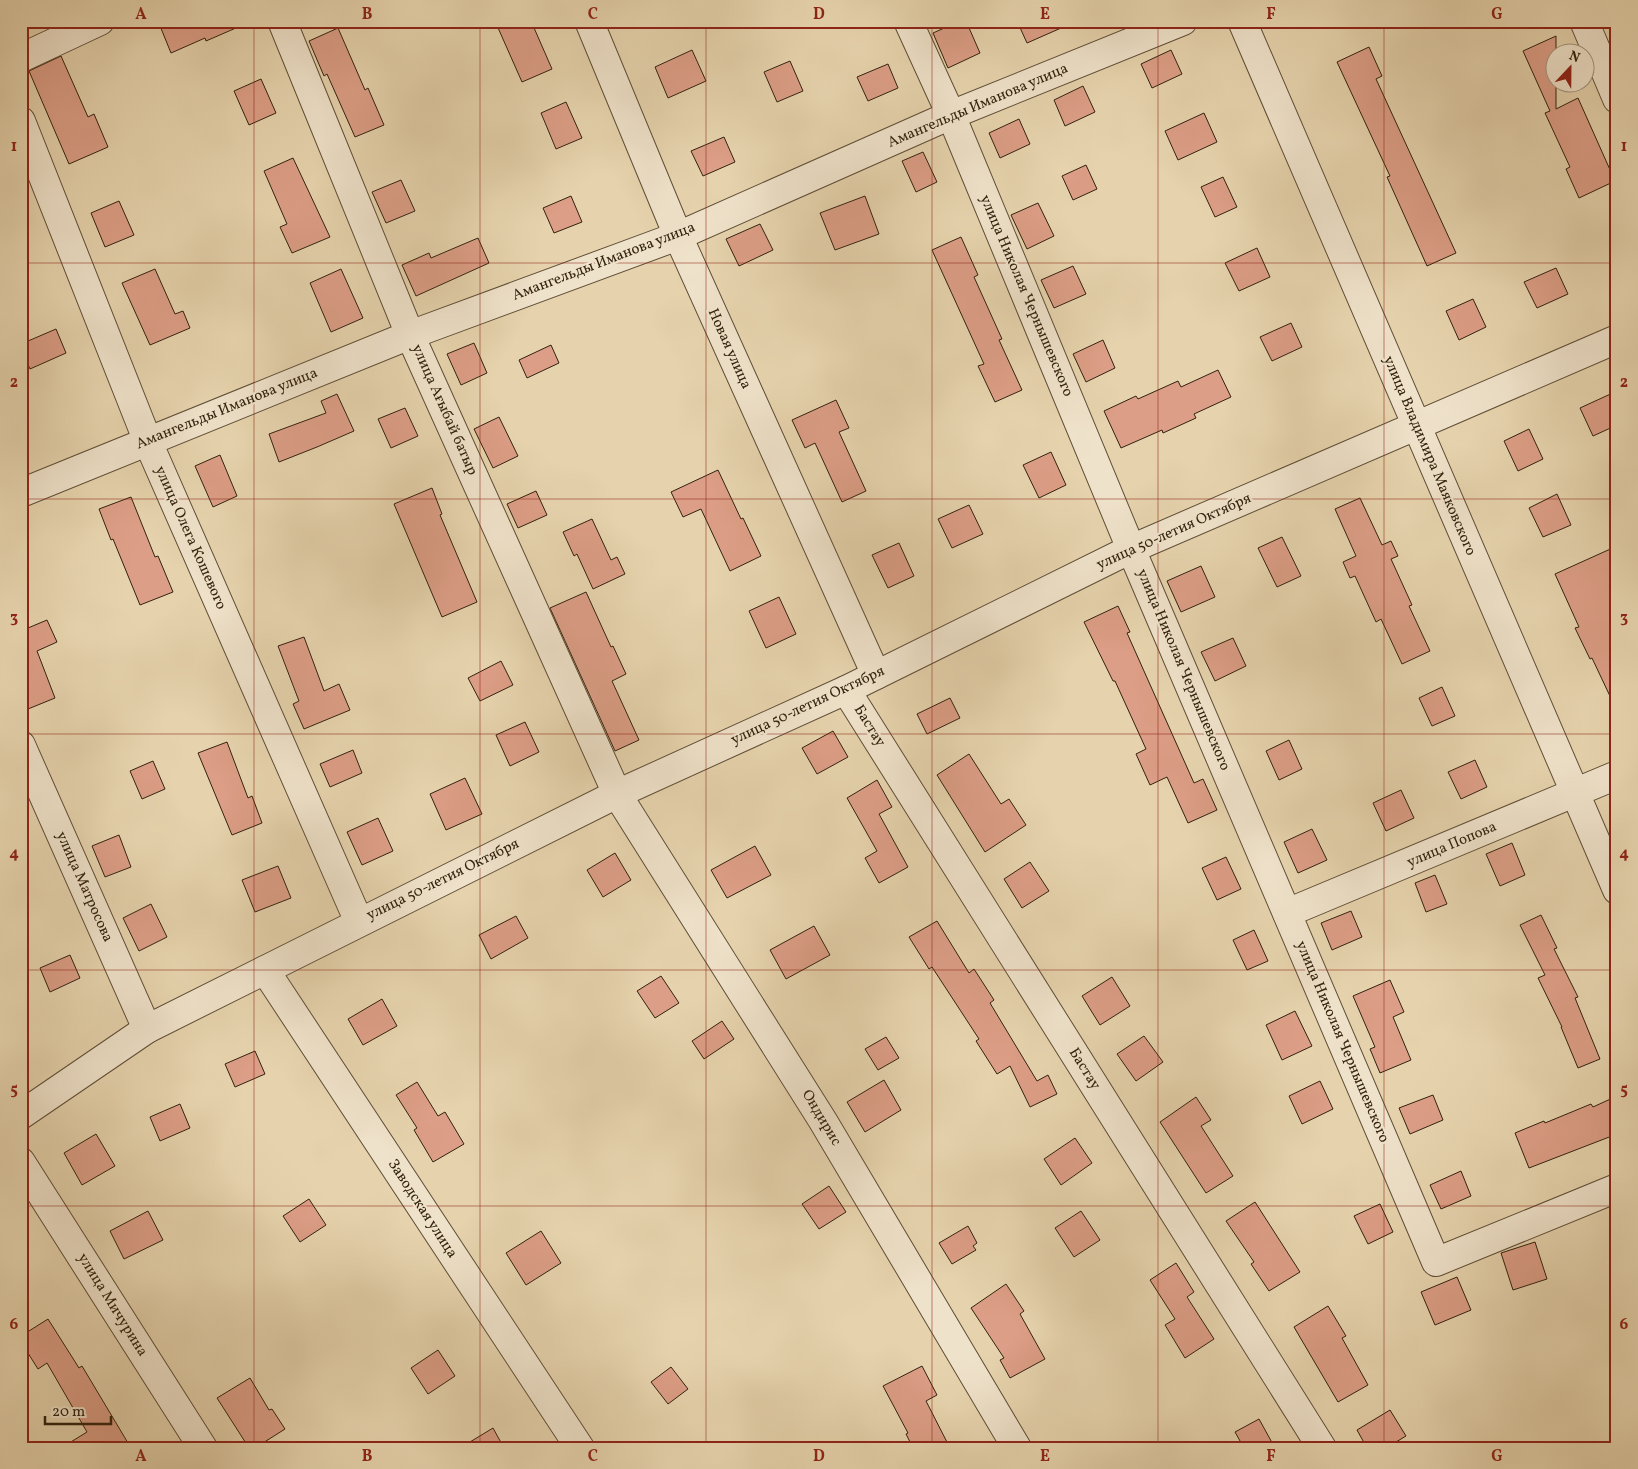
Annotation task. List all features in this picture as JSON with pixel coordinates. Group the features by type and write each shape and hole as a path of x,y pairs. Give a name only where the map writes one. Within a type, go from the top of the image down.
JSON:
{"street":[{"path":"21,58 100,21"},
{"name":"улица Ағыбай батыр","path":"282,21 410,335 617,794"},
{"name":"Новая улица","path":"589,21 678,236 876,675"},
{"name":"улица Николая Чернышевского","path":"908,21 951,115 1131,549 1436,1262 1617,1188"},
{"name":"Амангельды Иманова улица","path":"21,493 410,335 678,236 951,115 1183,21"},
{"name":"улица Владимира Маяковского","path":"1242,21 1617,890"},
{"path":"1584,21 1617,99"},
{"name":"улица Олега Кошевого","path":"21,122 148,442 359,922"},
{"name":"улица 50-летия Октября","path":"21,1115 147,1029 617,794 846,690 1131,549 1617,339"},
{"name":"Бастау","path":"846,690 1322,1448"},
{"name":"улица Матросова","path":"21,745 147,1029"},
{"name":"улица Попова","path":"1287,914 1617,775"},
{"name":"Ондирис","path":"617,794 823,1121 1017,1448"},
{"name":"Заводская улица","path":"265,970 580,1448"},
{"name":"улица Мичурина","path":"21,1162 203,1448"}],"building":[{"path":"158,21 252,21 206,41 205,38 171,53"},
{"path":"495,21 531,21 552,69 522,82"},
{"path":"960,21 966,21 980,53 948,68 933,33"},
{"path":"1017,21 1077,21 1027,43"},
{"path":"338,28 365,90 368,88 384,125 355,137 327,74 324,76 309,41"},
{"path":"1556,36 1556,42 1546,42 1546,92 1556,92 1556,109 1578,98 1615,181 1579,198 1566,169 1570,167 1545,113 1550,111 1523,51"},
{"path":"1369,47 1382,76 1376,79 1456,253 1427,266 1387,177 1390,176 1337,62"},
{"path":"692,50 706,81 668,98 655,67"},
{"path":"1171,50 1182,74 1152,88 1141,64"},
{"path":"61,56 88,117 94,114 108,147 69,164 29,71"},
{"path":"790,61 803,91 777,102 764,72"},
{"path":"888,64 898,88 868,101 857,77"},
{"path":"261,79 276,113 249,125 234,91"},
{"path":"1083,86 1095,112 1065,126 1054,100"},
{"path":"566,102 582,138 556,149 541,113"},
{"path":"1204,113 1217,142 1178,160 1165,131"},
{"path":"1019,119 1030,144 1000,158 989,133"},
{"path":"724,137 735,162 703,176 691,151"},
{"path":"923,152 937,182 916,192 902,161"},
{"path":"293,158 330,237 292,253 280,227 287,224 264,171"},
{"path":"1086,165 1097,189 1073,200 1062,176"},
{"path":"1223,177 1237,207 1215,217 1201,187"},
{"path":"401,180 415,211 386,223 372,192"},
{"path":"571,196 582,222 554,233 543,208"},
{"path":"865,196 879,234 835,250 820,213"},
{"path":"119,201 134,235 105,247 91,213"},
{"path":"1038,203 1054,236 1027,249 1011,215"},
{"path":"760,224 773,250 739,266 726,239"},
{"path":"961,237 978,275 974,277 1002,339 999,340 1022,390 995,402 978,366 984,364 932,250"},
{"path":"478,238 489,263 416,296 402,265 429,253 431,258"},
{"path":"1257,248 1270,277 1239,291 1225,263"},
{"path":"1073,266 1086,294 1054,308 1041,280"},
{"path":"1556,268 1568,294 1537,308 1524,282"},
{"path":"155,269 175,314 183,311 190,328 150,345 122,283"},
{"path":"341,269 363,318 331,332 310,283"},
{"path":"1473,299 1486,327 1459,340 1446,311"},
{"path":"1291,323 1302,347 1272,361 1260,337"},
{"path":"56,329 66,353 30,369 21,349 21,344"},
{"path":"1103,340 1115,368 1086,382 1073,354"},
{"path":"474,343 487,373 461,385 447,354"},
{"path":"551,345 559,363 527,378 519,360"},
{"path":"1218,370 1231,397 1194,414 1196,418 1163,433 1162,430 1121,448 1104,411 1136,396 1138,399 1178,381 1181,387"},
{"path":"1617,391 1617,425 1593,436 1580,408"},
{"path":"337,394 354,431 279,462 269,434 326,413 321,401"},
{"path":"836,400 849,428 839,432 866,491 842,502 815,443 805,448 792,420"},
{"path":"405,408 418,436 391,448 378,419"},
{"path":"499,417 518,456 493,468 474,429"},
{"path":"1529,429 1543,459 1518,471 1504,441"},
{"path":"1051,452 1066,485 1039,498 1023,465"},
{"path":"220,455 237,496 213,507 195,466"},
{"path":"718,470 761,556 730,571 701,509 683,517 671,492"},
{"path":"432,488 442,514 440,515 477,602 442,617 394,504"},
{"path":"536,491 547,515 518,528 507,504"},
{"path":"1557,494 1571,525 1543,537 1529,508"},
{"path":"131,497 155,557 158,556 173,592 140,605 99,509"},
{"path":"1360,498 1382,545 1391,541 1398,556 1391,559 1412,605 1409,606 1430,651 1402,664 1381,619 1376,622 1355,576 1350,578 1343,562 1356,556 1335,509"},
{"path":"969,505 983,534 952,548 938,519"},
{"path":"592,519 611,560 617,557 625,574 593,589 577,554 574,556 563,532"},
{"path":"1282,537 1301,576 1277,587 1258,548"},
{"path":"899,543 914,576 888,588 872,555"},
{"path":"1617,546 1617,711 1592,658 1590,659 1575,628 1579,627 1555,574"},
{"path":"1201,566 1215,597 1181,612 1167,581"},
{"path":"586,592 611,647 613,646 626,674 612,681 639,740 615,751 550,608"},
{"path":"779,597 796,634 766,648 749,611"},
{"path":"1118,606 1130,632 1127,633 1194,783 1203,779 1217,810 1188,823 1167,777 1150,785 1136,754 1146,749 1115,681 1113,681 1084,622"},
{"path":"21,615 28,628 47,620 57,642 37,651 55,698 28,709 21,691"},
{"path":"304,637 324,691 339,684 350,710 304,729 293,704 299,701 278,646"},
{"path":"1233,638 1246,666 1215,681 1201,652"},
{"path":"501,661 513,685 480,701 468,678"},
{"path":"1442,687 1455,716 1432,726 1419,698"},
{"path":"950,698 960,718 927,734 917,714"},
{"path":"525,722 539,752 510,766 496,735"},
{"path":"833,731 848,757 817,774 802,748"},
{"path":"1289,740 1302,769 1279,780 1266,751"},
{"path":"227,742 248,798 252,796 262,823 232,835 198,753"},
{"path":"353,750 362,773 330,787 320,764"},
{"path":"969,754 1001,804 1009,799 1026,825 985,852 937,775"},
{"path":"1475,760 1487,787 1461,799 1448,772"},
{"path":"153,761 165,789 142,799 130,771"},
{"path":"465,778 482,814 446,830 430,794"},
{"path":"877,780 892,807 879,814 908,867 879,883 865,858 877,851 847,798"},
{"path":"1401,790 1414,818 1386,831 1373,803"},
{"path":"378,818 393,851 362,865 347,832"},
{"path":"1312,829 1327,860 1298,873 1284,842"},
{"path":"119,835 131,867 105,877 92,846"},
{"path":"1512,843 1525,875 1500,886 1486,854"},
{"path":"755,846 771,875 727,898 711,870"},
{"path":"615,853 631,880 603,897 587,870"},
{"path":"1226,857 1241,889 1217,900 1202,868"},
{"path":"1030,862 1049,891 1022,908 1004,879"},
{"path":"278,866 291,898 255,912 242,880"},
{"path":"1435,875 1447,904 1426,912 1415,883"},
{"path":"151,904 167,937 139,951 123,918"},
{"path":"1351,911 1362,937 1332,950 1321,923"},
{"path":"1541,915 1557,948 1554,949 1578,997 1575,998 1600,1059 1578,1068 1562,1027 1538,978 1545,975 1520,925"},
{"path":"516,916 528,938 491,959 479,935"},
{"path":"937,921 969,973 974,969 994,1000 990,1003 1037,1081 1048,1075 1057,1094 1030,1107 1010,1066 997,1074 976,1041 979,1039 932,967 929,969 909,937"},
{"path":"814,926 830,955 786,979 770,950"},
{"path":"1254,930 1268,961 1247,970 1233,940"},
{"path":"70,955 80,978 50,992 40,968"},
{"path":"661,976 679,1003 655,1018 637,991"},
{"path":"1112,977 1130,1006 1100,1025 1082,996"},
{"path":"1390,980 1404,1012 1393,1017 1411,1060 1380,1073 1370,1049 1375,1047 1353,996"},
{"path":"382,999 397,1026 363,1045 348,1019"},
{"path":"1295,1011 1312,1046 1282,1060 1266,1025"},
{"path":"722,1021 734,1039 704,1059 692,1041"},
{"path":"1144,1036 1163,1062 1136,1081 1117,1054"},
{"path":"886,1037 899,1058 878,1070 865,1049"},
{"path":"255,1051 265,1074 235,1087 225,1064"},
{"path":"884,1080 901,1110 865,1132 847,1102"},
{"path":"1320,1081 1333,1109 1302,1124 1289,1096"},
{"path":"417,1082 438,1116 445,1112 464,1144 433,1162 414,1130 417,1128 396,1095"},
{"path":"1433,1095 1443,1120 1410,1134 1399,1108"},
{"path":"1617,1096 1617,1134 1529,1168 1515,1133 1591,1104 1593,1107"},
{"path":"1196,1097 1211,1120 1201,1126 1233,1176 1206,1193 1160,1122"},
{"path":"180,1104 190,1128 160,1141 150,1117"},
{"path":"96,1134 115,1166 82,1185 64,1153"},
{"path":"1075,1138 1092,1163 1061,1185 1044,1159"},
{"path":"1461,1171 1471,1196 1441,1209 1430,1185"},
{"path":"829,1186 846,1212 819,1229 802,1204"},
{"path":"309,1199 326,1225 300,1242 283,1216"},
{"path":"1255,1202 1300,1272 1269,1291 1251,1264 1254,1262 1226,1221"},
{"path":"1380,1204 1393,1232 1368,1244 1354,1216"},
{"path":"148,1211 163,1240 124,1259 110,1231"},
{"path":"1081,1211 1100,1240 1074,1257 1055,1228"},
{"path":"968,1226 977,1243 973,1246 976,1250 952,1264 939,1243"},
{"path":"541,1231 561,1263 526,1285 506,1253"},
{"path":"1535,1242 1547,1279 1513,1290 1501,1253"},
{"path":"1176,1263 1194,1292 1187,1297 1214,1339 1185,1358 1165,1325 1175,1319 1150,1280"},
{"path":"1457,1277 1471,1310 1435,1325 1421,1292"},
{"path":"1006,1284 1024,1311 1020,1314 1045,1359 1010,1378 1000,1360 1004,1358 971,1308"},
{"path":"1328,1306 1346,1336 1342,1338 1368,1385 1338,1402 1294,1327"},
{"path":"48,1319 79,1368 82,1366 131,1448 61,1448 87,1432 47,1363 38,1369 21,1342 21,1336"},
{"path":"438,1350 455,1376 428,1394 411,1368"},
{"path":"922,1366 937,1395 926,1401 950,1448 913,1448 906,1434 908,1433 883,1386"},
{"path":"671,1367 688,1389 668,1404 651,1382"},
{"path":"250,1378 269,1410 272,1409 285,1429 255,1448 249,1448 217,1398"},
{"path":"1390,1410 1406,1436 1386,1448 1367,1448 1357,1430"},
{"path":"1259,1419 1275,1448 1244,1448 1235,1432"},
{"path":"493,1428 504,1448 460,1448"}]}
